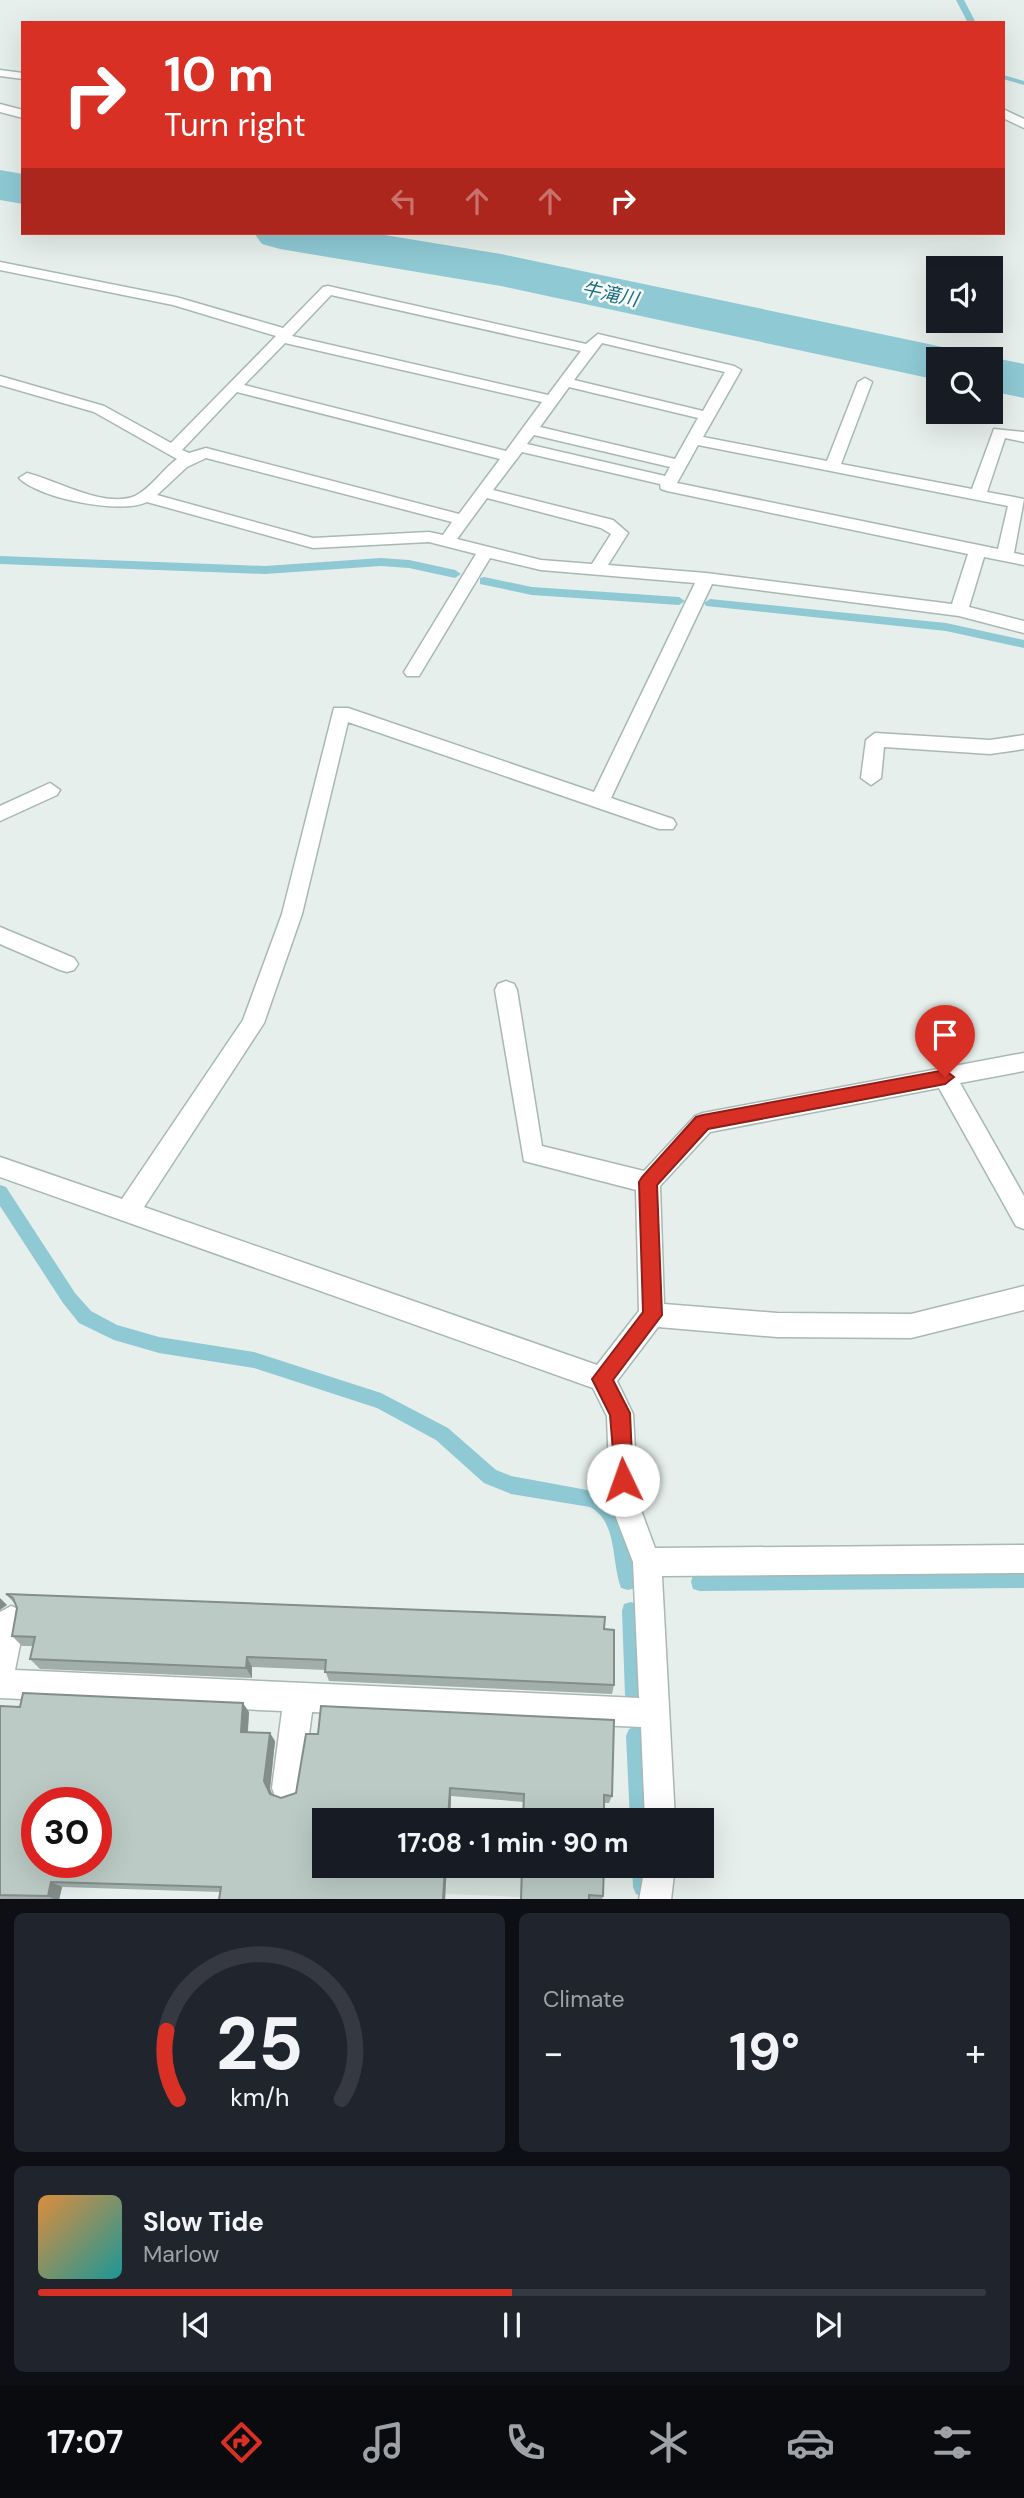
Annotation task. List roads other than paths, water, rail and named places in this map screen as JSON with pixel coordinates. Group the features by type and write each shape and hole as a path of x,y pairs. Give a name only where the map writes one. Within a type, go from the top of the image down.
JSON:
{"street":[{"path":"0,74 21,76"},
{"path":"0,108 21,113"},
{"path":"1005,114 1024,124"},
{"path":"0,265 176,301 284,336 551,400"},
{"path":"27,478 103,503 125,505 147,497 234,387 328,290 589,349"},
{"path":"447,541 598,338 734,370 667,486 1024,560"},
{"path":"0,380 99,410 179,454 206,453 463,520"},
{"path":"565,382 707,416"},
{"path":"832,467 865,382"},
{"path":"234,387 513,452 670,482"},
{"path":"530,429 679,466"},
{"path":"978,495 999,432 1024,438"},
{"path":"694,440 1020,503 1005,556"},
{"path":"484,492 607,524 620,533 597,569"},
{"path":"147,497 313,544 429,537 541,565 706,578 959,610 1024,628"},
{"path":"959,610 978,550"},
{"path":"413,672 486,551"},
{"path":"599,803 706,578"},
{"path":"128,1211 253,1023 292,914 341,713 666,824"},
{"path":"872,778 875,740 990,747 1024,742"},
{"path":"0,814 50,790"},
{"path":"0,935 67,964"},
{"path":"506,990 532,1154 648,1182"},
{"path":"601,1379 652,1315 648,1182 703,1123 1024,1062"},
{"path":"945,1077 1024,1218"},
{"path":"0,1167 601,1379 620,1413 624,1502 647,1562 659,1808"},
{"path":"652,1315 777,1325 911,1326 1024,1298"},
{"path":"647,1562 1024,1559"},
{"path":"0,1671 11,1620"},
{"path":"0,1684 655,1713"},
{"path":"287,1788 299,1697"},
{"path":"655,1899 658,1878"}],"waterway":[{"path":"960,0 971,21"},
{"path":"1005,77 1024,83"},
{"name":"牛滝川","path":"0,185 21,189"},
{"name":"牛滝川","path":"292,235 501,270 926,360"},
{"name":"牛滝川","path":"1003,377 1024,381"},
{"path":"0,560 265,570 381,562 409,564 455,574"},
{"path":"484,581 532,591 679,601"},
{"path":"710,603 946,627 1024,644"},
{"path":"0,1192 69,1298 85,1317 114,1332 159,1345 254,1360 381,1401 442,1434 490,1477 511,1485 592,1498 605,1505 616,1521 628,1581"},
{"path":"700,1582 1024,1579"},
{"path":"631,1611 635,1695"},
{"path":"636,1736 639,1808"},
{"path":"643,1878 643,1887"}]}
